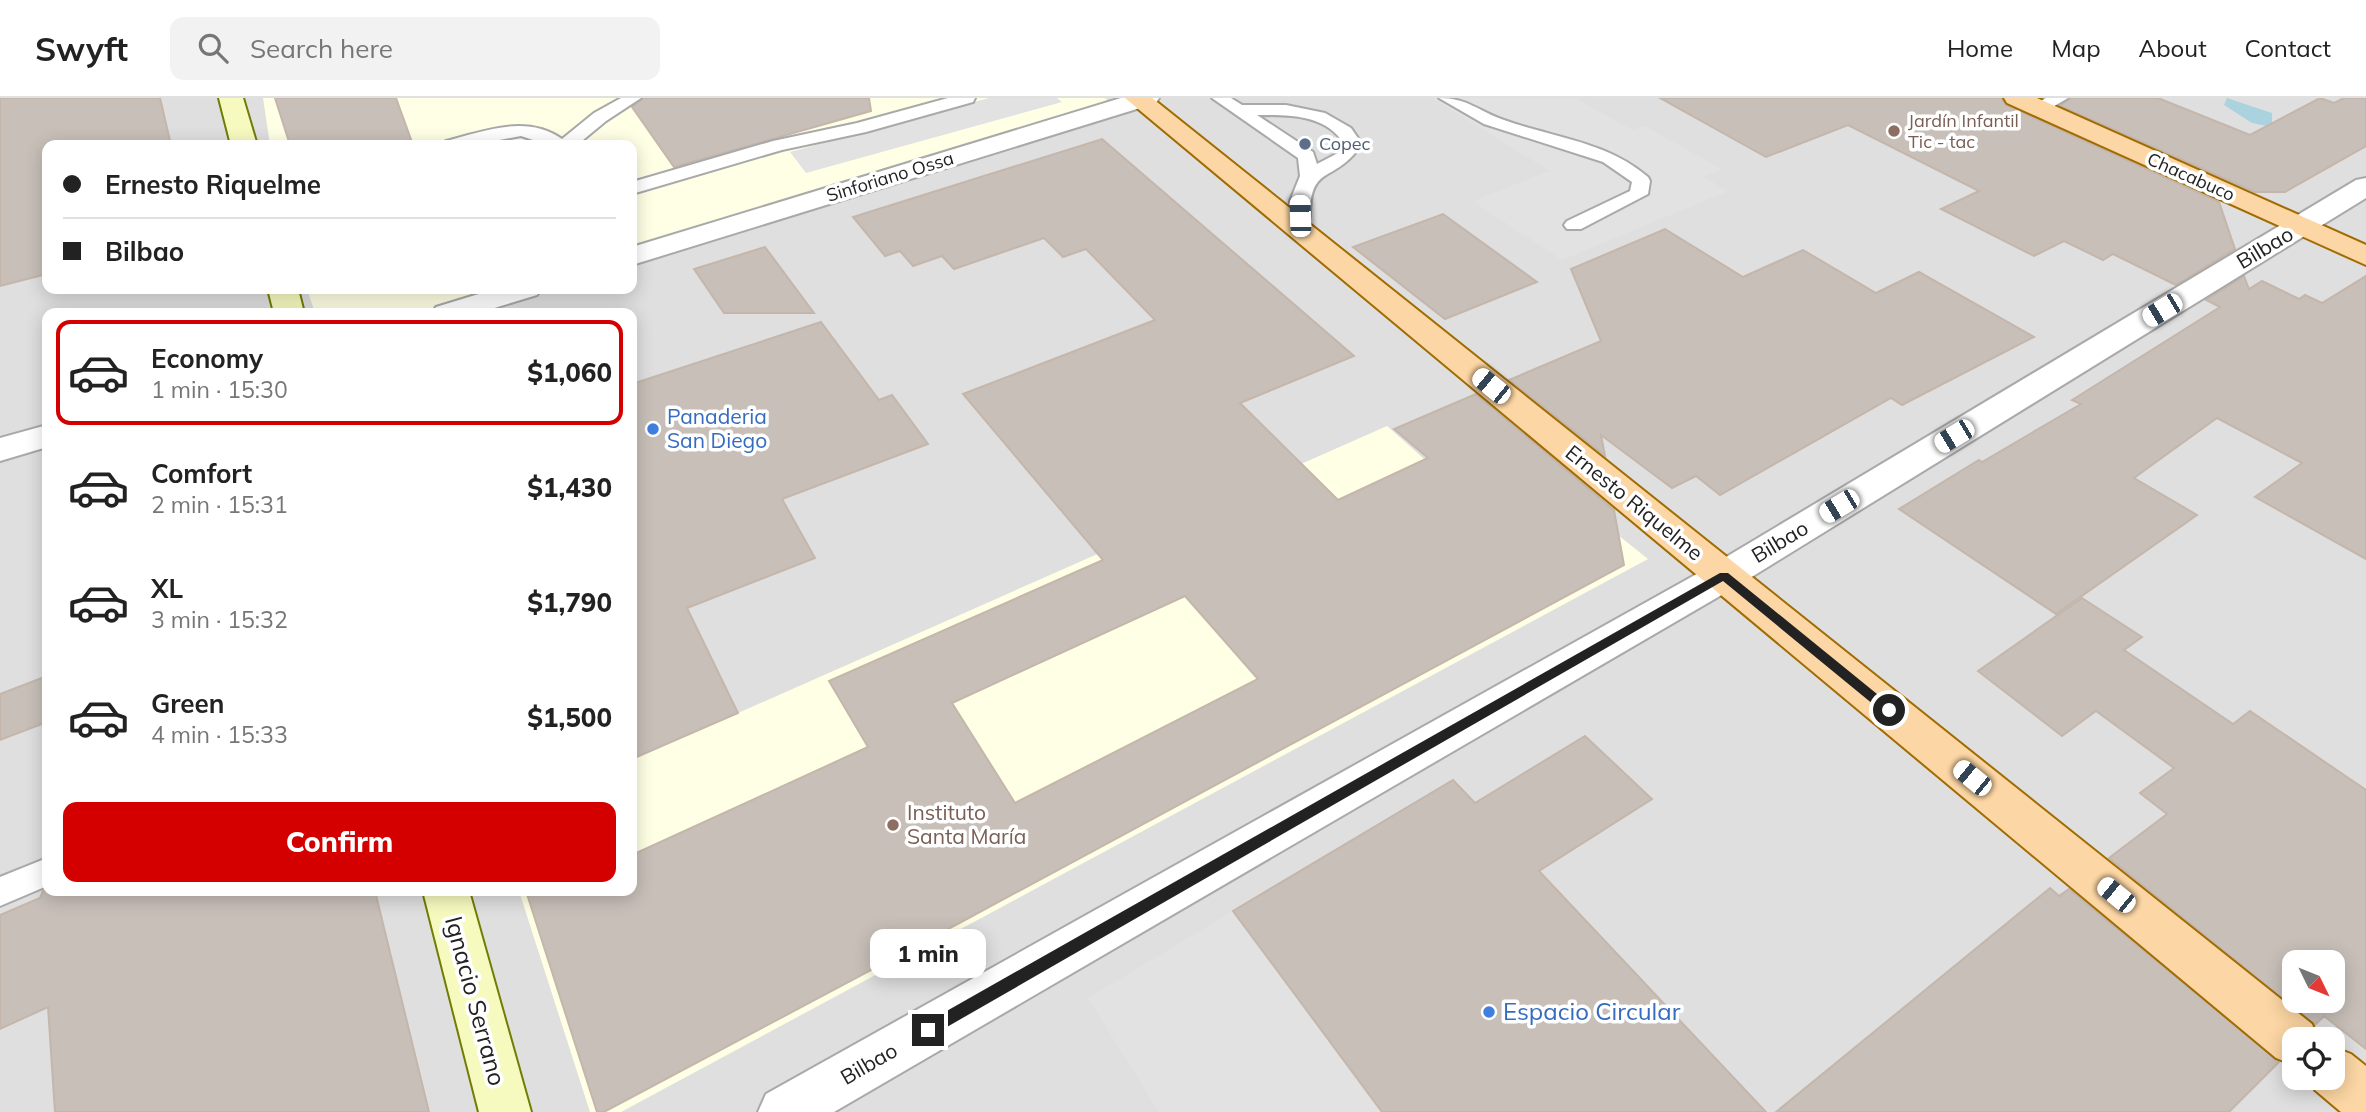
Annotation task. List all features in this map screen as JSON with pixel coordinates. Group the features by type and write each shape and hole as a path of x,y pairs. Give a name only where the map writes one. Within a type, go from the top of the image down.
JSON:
{"main road":[{"path":"231,98 243,140"},
{"name":"Ernesto Riquelme","path":"1142,99 1300,231 2282,1031"},
{"name":"Chacabuco","path":"2038,101 2366,256"},
{"name":"Ignacio Serrano","path":"447,896 505,1112"},
{"path":"2345,1082 2366,1099"}],"street":[{"name":"Sinforiano Ossa","path":"637,254 1142,99"},
{"name":"Bilbao","path":"784,1112 1724,576 2366,186"},
{"path":"463,308 510,294"},
{"path":"0,450 42,437"}],"lane":[{"path":"572,140 600,117 633,98"},
{"path":"637,187 779,145 860,128 967,98"},
{"path":"1220,98 1307,156 1309,176 1299,201 1300,231"},
{"path":"1447,98 1497,124 1595,152 1628,168 1641,181 1639,194 1574,225"},
{"path":"1238,110 1292,110 1317,115 1348,133 1353,144 1344,157 1309,176"},
{"path":"474,140 532,130 554,140"},
{"path":"0,892 42,874"}],"shaded area":[{"path":"0,98 2366,98 2366,1112 0,1112"},
{"path":"263,98 1105,98 1114,105 637,249 637,140 269,140"},
{"path":"989,98 1057,98 1062,102 806,173 790,152"},
{"path":"1432,98 1575,98 1632,130 1644,126 1722,169 1704,177 1728,191 1562,260 1473,201 1550,171"},
{"path":"309,294 490,294 442,308 313,308"},
{"name":"Instituto Santa María","path":"1387,426 1432,466 1494,436 1648,559 621,1112 590,1112 521,896 637,896 637,758"},
{"path":"1233,911 1382,1112 1159,1112 1088,998"}],"water":[{"path":"2227,98 2272,113 2272,123 2267,126 2252,123 2224,105"}],"building":[{"path":"0,98 160,98 170,140 42,140 42,275 0,286"},
{"path":"275,98 396,98 411,140 288,140"},
{"path":"643,98 869,98 871,111 674,167 632,107"},
{"path":"1660,98 2001,98 2006,105 2219,202 2235,249 2176,285 2113,254 2103,260 2064,241 2034,256 1941,209 1979,191 1848,125 1766,157"},
{"path":"2070,98 2158,98 2250,135 2320,98 2334,103 2344,98 2366,98 2366,146 2285,192 2255,192 2060,106"},
{"name":"Instituto Santa María","path":"1102,139 1354,356 1240,403 1338,500 1428,458 1394,429 1476,394 1614,510 1624,565 965,920 604,1112 597,1112 528,896 637,896 637,853 868,747 829,681 1103,560 963,394 1155,320 1086,249 1063,257 1044,238 954,269 942,256 913,266 900,251 885,256 853,217","holes":["1185,596 1258,679 1015,803 952,703"]},
{"path":"1443,214 1537,282 1445,319 1353,247"},
{"path":"1665,229 1743,277 1803,250 1876,293 1919,272 2034,337 1902,405 1891,398 1720,495 1696,476 1672,488 1601,435 1605,456 1509,380 1601,341 1571,269"},
{"path":"765,247 814,313 724,313 694,269"},
{"path":"2244,276 2249,289 2262,281 2299,299 2305,295 2322,303 2366,276 2366,559 2255,497 2302,463 2217,418 2134,478 2197,515 2056,614 1899,509 1979,460 1982,462 2081,404 2072,400 2220,307 2206,300"},
{"path":"821,322 879,400 892,395 928,444 782,499 815,558 687,608 738,713 637,757 637,382"},
{"path":"2082,598 2142,637 2124,650 2233,724 2250,711 2366,790 2366,1049 2345,1032 2345,1027 2338,1027 2324,1016 2315,1025 2300,1013 2345,1013 2345,950 2282,950 2282,998 2109,858 2167,814 2140,793 2174,768 2096,711 2062,736 1978,671"},
{"path":"42,678 42,724 0,740 0,694"},
{"name":"Espacio Circular","path":"1585,736 1652,799 1539,871 1766,1112 1382,1112 1233,911 1453,780 1475,803"},
{"path":"2050,888 2059,896 2069,889 2279,1062 2229,1112 1776,1112"},
{"path":"42,893 42,896 376,896 429,1112 55,1112 48,1007 0,1029 0,915 40,898"}],"place":[{"name":"Jardín Infantil Tic - tac","path":"1894,131"},
{"name":"Copec","path":"1305,144"},
{"name":"Panaderia San Diego","path":"653,429"},
{"name":"Instituto Santa María","path":"893,825"},
{"name":"Espacio Circular","path":"1489,1012"}],"route":[{"path":"928,1030 1724,576 1889,710"}]}
